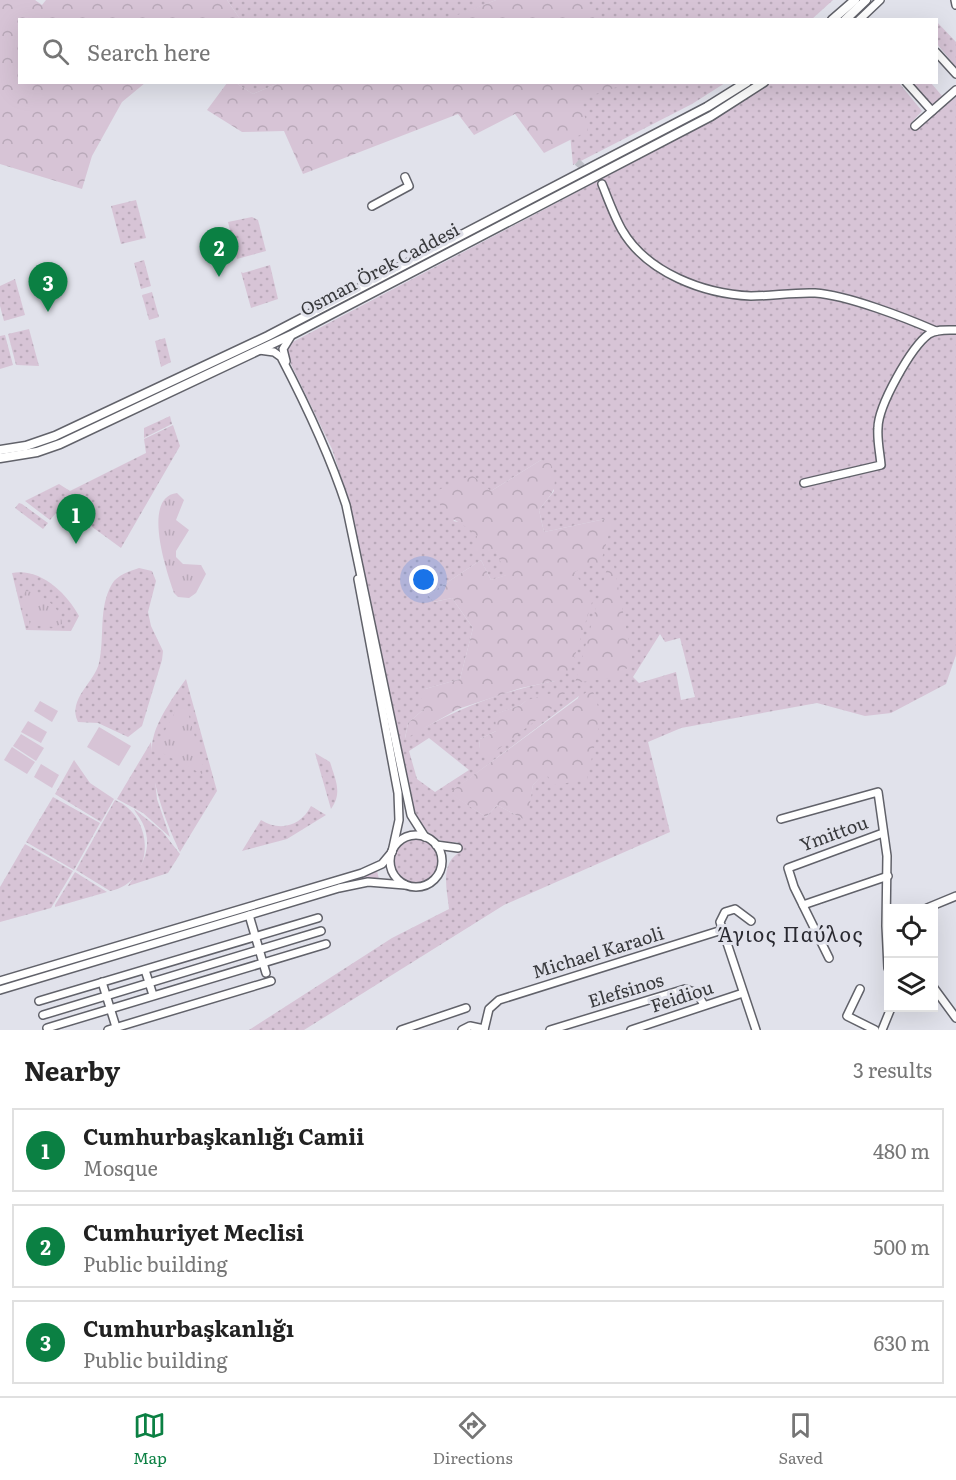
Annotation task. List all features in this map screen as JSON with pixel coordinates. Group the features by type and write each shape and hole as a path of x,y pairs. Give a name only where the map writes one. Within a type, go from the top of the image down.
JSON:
{"main road":[{"path":"834,18 855,0"},
{"path":"847,18 866,0"},
{"name":"Osman Örek Caddesi","path":"0,450 26,446 56,436 268,336 696,113 744,84"},
{"name":"Osman Örek Caddesi","path":"0,458 37,452 60,444 293,334 711,116 761,84"}],"street":[{"path":"861,18 880,0"},
{"path":"955,0 956,5"},
{"path":"938,54 956,74"},
{"path":"908,84 932,111"},
{"path":"915,126 956,90"},
{"path":"372,206 409,186 405,177"},
{"path":"602,184 623,231 642,255 667,272 701,288 750,296 814,293 834,296 910,319 936,331"},
{"path":"804,483 881,465 878,427 882,410 899,374 927,335 936,331 956,330"},
{"path":"0,990 355,884 378,882 416,887 428,884 438,875 442,863 441,854 436,845 425,837 411,816 340,488 329,455 283,356 284,347 293,334"},
{"path":"259,350 274,352 281,357 303,399"},
{"path":"340,488 398,794 399,820 392,852 391,870 398,881 405,885"},
{"path":"780,819 878,792 888,876 887,904"},
{"name":"Ymittou","path":"830,958 803,905 788,868 883,833"},
{"path":"0,981 362,873 382,864 406,837 425,837"},
{"path":"436,845 458,848 442,863"},
{"path":"803,905 888,876"},
{"path":"938,904 956,896"},
{"path":"751,921 735,909 721,916 722,930 756,1030"},
{"path":"249,915 266,973"},
{"path":"39,1001 318,918"},
{"name":"Michael Karaoli","path":"484,1029 488,1012 499,1000 722,930"},
{"path":"43,1015 321,931"},
{"path":"47,1028 326,944"},
{"path":"145,970 153,995"},
{"path":"108,1030 271,981"},
{"path":"102,982 116,1027"},
{"name":"Elefsinos","path":"550,1030 687,988 698,993 704,1005"},
{"path":"860,989 847,1016 875,1030"},
{"name":"Feidiou","path":"631,1030 743,993"},
{"path":"938,995 956,1018"},
{"path":"401,1030 466,1008"},
{"path":"882,1030 889,1012"},
{"path":"577,1021 579,1030"},
{"path":"462,1030 470,1026 484,1029"}],"green space":[{"path":"0,0 35,0 42,5 46,0 227,0 239,18 18,18 18,84 144,84 122,102 92,156 82,189 0,164"},
{"path":"227,0 496,0 452,18 239,18"},
{"path":"496,0 587,0 595,18 450,18"},
{"path":"557,0 833,0 813,18 559,18"},
{"path":"938,23 956,42 956,67 938,45"},
{"path":"226,84 238,84 253,94 277,84 623,85 581,99 588,131 544,153 515,114 474,135 458,114 303,174 284,131 242,132 207,110"},
{"path":"238,84 277,84 253,94"},
{"path":"565,84 723,84 692,104 573,165"},
{"path":"769,84 900,84 922,111 911,123 916,130 956,96 956,655 946,684 891,713 865,716 817,703 681,728 648,742 670,832 504,905 304,1030 249,1030 392,938 449,909 447,869 455,856 462,851 457,842 445,842 433,836 416,816 348,498 332,449 286,354 289,344 708,123","holes":["541,460 554,491 539,510 544,532 605,519 574,572 555,681 495,696 405,738 408,723 424,709 425,689 460,679 473,628 452,598 434,602 428,595 481,560 491,580 507,575 496,550 464,523 453,521 491,491","660,634 665,642 680,638 695,697 681,700 676,672 639,683 633,677","579,696 546,772 533,785 526,820 497,805 486,817 450,793","527,700 479,749 480,739 496,731 496,714 521,705","429,738 469,770 435,792 417,779 409,751"]},
{"path":"912,84 932,84 943,97 931,106"},
{"path":"136,200 146,238 121,244 111,206"},
{"path":"252,217 258,220 266,251 237,259 228,222"},
{"path":"144,260 151,286 141,289 134,263"},
{"path":"270,265 278,299 251,308 241,272"},
{"path":"15,279 25,315 4,321 0,306 0,286"},
{"path":"152,292 159,317 149,320 142,295"},
{"path":"29,329 39,366 16,365 8,334"},
{"path":"5,335 13,365 0,369 0,336"},
{"path":"165,338 171,362 161,367 155,341"},
{"path":"170,416 172,424 144,438 144,428"},
{"path":"173,425 180,446 121,548 69,510 63,518 56,513 50,520 25,501 59,484 70,491 146,453 144,439"},
{"path":"541,460 551,464 555,479 554,489 539,510 544,532 605,519 612,523 601,562 574,572 593,599 571,668 555,681 521,688 458,709 405,739 408,723 424,709 420,702 425,689 460,679 473,628 452,598 433,602 428,595 481,560 491,580 506,575 496,551 473,553 477,536 446,513 438,501 436,491 472,475 491,491"},
{"path":"177,493 184,500 176,520 189,530 176,551 176,557 183,564 201,565 206,574 196,593 189,598 178,597 174,593 159,537 160,508 166,498"},
{"path":"19,503 48,523 43,529 15,508"},
{"path":"608,565 614,566 633,663 617,677 575,683"},
{"path":"139,568 152,571 156,581 148,612 151,626 163,651 142,726 128,737 98,723 78,722 76,706 99,663 103,613 112,584 117,578"},
{"path":"12,573 33,574 43,578 60,591 79,616 71,631 26,630"},
{"path":"26,591 50,602 58,612 62,624 54,627 30,625 23,595"},
{"path":"186,679 217,791 180,852 158,795 152,763 152,748 160,721"},
{"path":"592,688 601,716 587,780 553,785 546,773 533,785 527,821 497,805 486,817 449,793"},
{"path":"567,689 560,702 488,757 479,749 480,739 496,731 495,714 521,705 527,700"},
{"path":"40,701 58,711 52,722 34,711"},
{"path":"185,702 204,769 202,774 158,751 156,747 180,703"},
{"path":"28,721 47,732 41,743 21,732"},
{"path":"99,727 131,746 119,766 87,747"},
{"path":"21,734 44,748 36,761 13,746"},
{"path":"151,742 157,799 170,837 143,813 117,799"},
{"path":"12,747 35,762 27,774 4,760"},
{"path":"315,753 330,762 336,780 337,797 331,809"},
{"path":"74,760 90,783 114,799 101,822 55,794"},
{"path":"41,764 59,775 52,788 34,777"},
{"path":"53,797 100,823 74,870 26,842"},
{"path":"115,800 128,808 138,820 145,848 136,875 125,885 110,891 76,870"},
{"path":"311,806 326,815 287,839 242,851 261,820 275,826 289,825 302,818"},
{"path":"134,809 162,831 180,854 168,873 128,886 147,850 146,833"},
{"path":"416,839 425,840 432,845 437,852 437,870 432,877 425,882 416,883 407,882 400,877 395,870 394,861 395,852 400,845 407,840"},
{"path":"25,844 73,871 51,908 0,922 0,887"},
{"path":"377,871 379,879 346,883 0,987 0,984"},
{"path":"75,872 107,892 55,907 55,905"}],"tunnel":[{"path":"577,162 598,180"}],"place":[{"name":"Cumhuriyet Meclisi","path":"219,277"},
{"name":"Cumhurbaşkanlığı","path":"48,312"},
{"name":"Cumhurbaşkanlığı Camii","path":"76,544"}],"district":[{"name":"Άγιος Παύλος","path":"791,935"}]}
